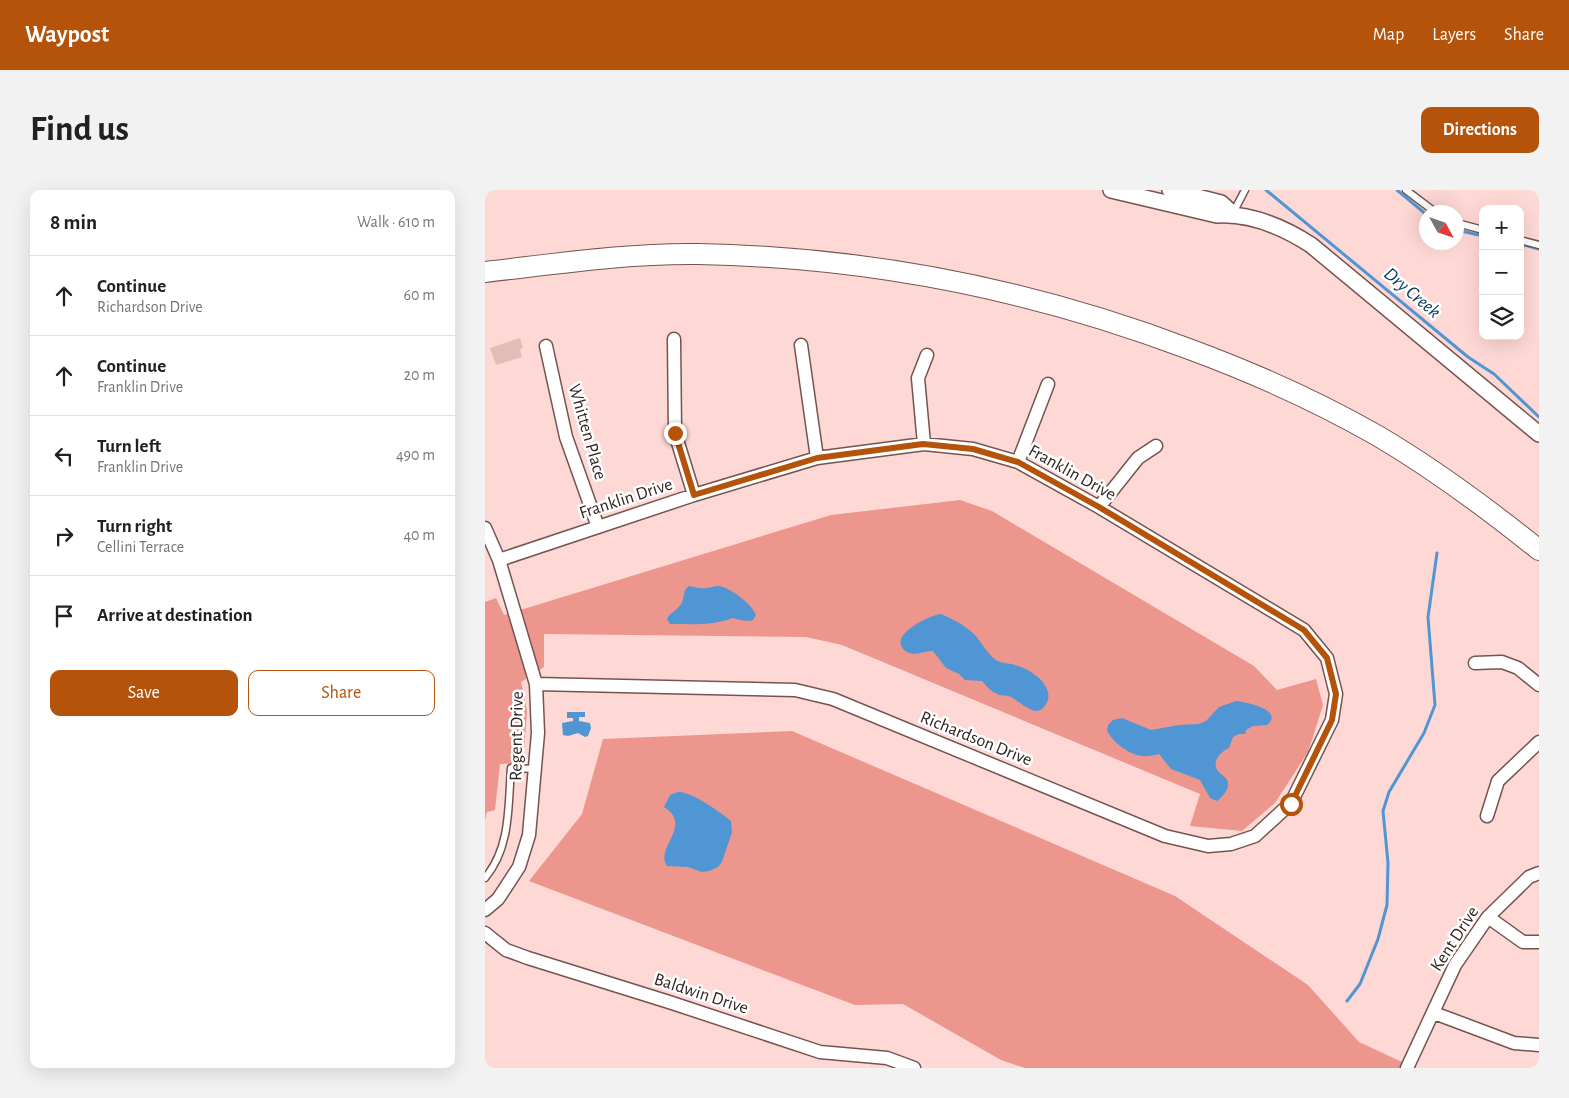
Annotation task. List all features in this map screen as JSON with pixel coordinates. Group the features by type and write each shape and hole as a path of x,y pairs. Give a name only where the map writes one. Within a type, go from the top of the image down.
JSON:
{"highway":[{"path":"485,272 565,263 697,254 799,259 893,269 962,282 1053,304 1118,323 1210,357 1261,377 1328,409 1380,437 1433,472 1539,550"}],"street":[{"path":"1111,190 1217,215 1233,214 1270,223 1296,235 1311,244 1539,434"},
{"path":"1170,190 1221,203 1233,214"},
{"path":"674,339 675,433 694,495"},
{"path":"801,345 817,458"},
{"name":"Whitten Place","path":"546,346 566,437 598,527"},
{"path":"923,444 918,378 927,355"},
{"path":"1018,462 1048,384"},
{"name":"Franklin Drive","path":"499,560 694,495 817,458 923,444 973,449 1018,462 1099,507 1304,630 1327,658 1336,694 1332,720"},
{"path":"1099,507 1138,458 1156,446"},
{"name":"Regent Drive","path":"485,528 499,560 536,684 538,733 529,835 519,867 498,899 487,905"},
{"path":"1475,663 1502,662 1518,668 1539,685"},
{"name":"Richardson Drive","path":"536,684 795,690 833,699 1165,836 1208,846 1231,844 1255,836 1291,804 1332,720"},
{"path":"1487,816 1498,781 1539,742"},
{"name":"Kent Drive","path":"1407,1068 1455,965 1488,917 1529,877 1539,873"},
{"path":"1488,917 1523,942 1539,942"},
{"name":"Baldwin Drive","path":"485,932 506,950 820,1052 887,1058 914,1068"},
{"path":"1434,1012 1514,1044 1539,1045"}],"lane":[{"path":"1233,214 1245,190"},
{"path":"1406,190 1426,205"},
{"path":"1464,225 1479,229"},
{"path":"1524,241 1539,245"},
{"path":"485,878 498,858 504,842 507,828 511,768 535,769"}],"shaded area":[{"path":"960,500 992,511 1254,666 1277,690 1316,679 1323,705 1308,752 1275,803 1242,831 1190,826 1200,794 842,645 806,637 544,634 544,667 521,682 527,711 523,763 500,764 495,810 487,812 485,820 485,602 496,598 504,615 831,515"},
{"path":"792,731 1175,896 1308,985 1359,1042 1415,1068 1025,1068 1001,1060 903,1004 855,1005 529,881 582,814 603,739"}],"water":[{"path":"689,586 707,588 718,586 728,589 745,601 756,615 750,621 733,618 710,623 670,624 667,619 681,604 685,590"},
{"path":"941,614 958,622 970,631 996,660 1022,667 1039,678 1045,685 1048,695 1047,702 1042,709 1034,711 1029,709 1011,697 995,693 982,681 965,680 959,674 946,668 933,651 913,654 903,649 901,640 909,630 929,617"},
{"path":"1236,701 1248,703 1268,711 1271,715 1271,720 1267,725 1253,726 1246,730 1245,734 1233,737 1229,748 1218,757 1216,768 1226,779 1228,786 1224,794 1217,801 1210,798 1200,780 1171,769 1159,754 1145,756 1127,751 1107,731 1108,725 1113,720 1122,718 1151,730 1199,724 1206,721 1219,707"},
{"path":"567,712 585,712 585,717 579,717 579,721 590,723 591,728 588,736 585,737 578,733 568,736 563,735 562,723 573,721 573,718 567,718"},
{"path":"678,792 698,798 731,821 732,832 722,862 718,867 702,872 688,867 667,866 664,859 665,851 675,829 675,822 672,814 664,807 670,795"}],"building":[{"path":"520,338 523,348 520,349 522,357 496,365 490,348"}],"waterway":[{"name":"Dry Creek","path":"1266,190 1468,357 1494,374 1539,417"},
{"path":"1397,190 1419,208"},
{"path":"1464,232 1479,235"},
{"path":"1524,245 1539,249"},
{"path":"1347,1001 1360,984 1378,939 1387,905 1388,863 1383,811 1389,792 1424,733 1435,705 1428,617 1437,553"}],"route":[{"path":"675,433 694,495 817,458 923,444 973,449 1018,462 1099,507 1304,630 1327,658 1336,694 1332,720 1291,804"}]}
